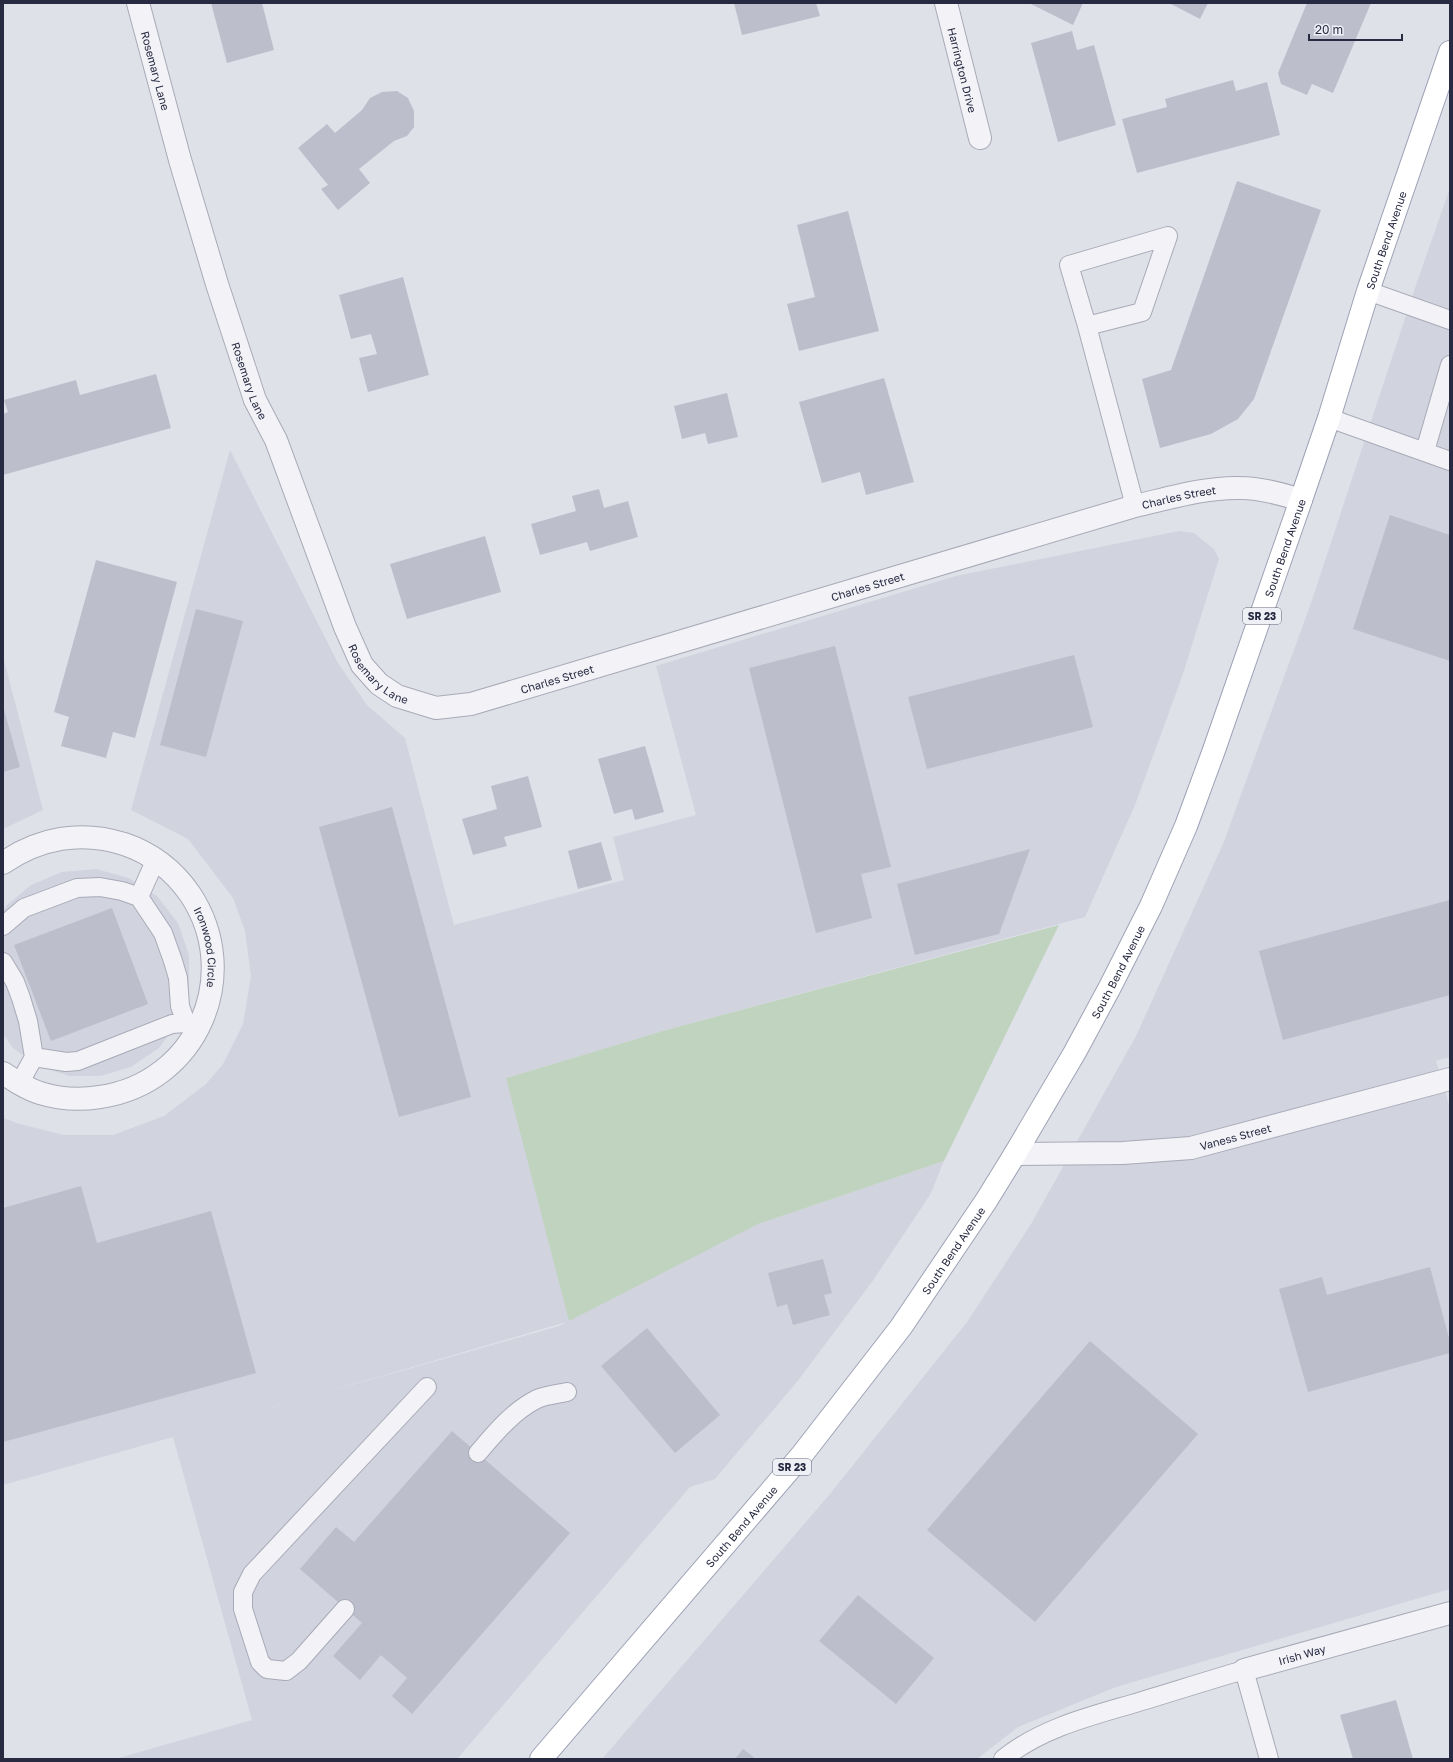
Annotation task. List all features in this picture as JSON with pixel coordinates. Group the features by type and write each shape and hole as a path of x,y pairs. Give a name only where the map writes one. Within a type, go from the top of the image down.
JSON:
{"main road":[{"name":"South Bend Avenue","path":"541,1759 810,1445 901,1327 986,1201 1015,1154 1075,1052 1110,987 1151,906 1186,826 1250,649 1329,418 1368,291 1450,52"}],"street":[{"name":"Rosemary Lane","path":"138,3 180,160 255,400 276,440 345,627 362,665 379,684 397,696 436,708"},
{"name":"Harrington Drive","path":"946,3 980,138"},
{"name":"Charles Street","path":"436,708 471,704 549,682 1135,506 1191,492 1241,488 1280,494 1301,500"},
{"name":"Ironwood Circle","path":"3,863 18,853 40,843 63,838 87,837 111,840 129,846 156,859 181,882 200,910 208,932 213,956 213,980 208,1004 193,1025 187,1046 172,1063 154,1078 133,1089 118,1094 87,1100 64,1098 41,1093 8,1080"},
{"name":"Vaness Street","path":"1015,1154 1124,1153 1191,1148 1450,1079"},
{"name":"Irish Way","path":"1244,1670 1450,1613"}],"lane":[{"path":"1088,326 1142,312 1168,236 1070,265 1088,326 1135,506"},
{"path":"1368,291 1450,320"},
{"path":"1425,451 1450,365"},
{"path":"1329,418 1450,461"},
{"path":"139,897 156,859"},
{"path":"3,926 24,908 77,888 100,888 122,891 139,897 163,933 178,978 180,1006 193,1025"},
{"path":"3,962 15,982 21,998 28,1021 34,1056"},
{"path":"34,1056 66,1062 78,1061 166,1026 193,1025"},
{"path":"8,1080 34,1056"},
{"path":"345,1609 300,1660 286,1671 267,1669 260,1662 243,1609 243,1592 252,1574 427,1387"},
{"path":"478,1454 500,1427 529,1404 539,1399 567,1392"},
{"path":"1003,1759 1015,1749 1040,1735 1078,1720 1244,1670 1269,1759"}],"shaded area":[{"path":"1450,188 1450,1057 1436,1061 1450,1108 1450,1589 1116,1687 1018,1727 977,1759 602,1759 830,1494 967,1322 1031,1224 1136,1036 1223,844 1311,603 1417,282"},
{"path":"230,450 338,663 367,705 405,738 454,925 624,880 613,837 696,815 656,666 956,576 1179,531 1194,533 1214,549 1219,559 1182,677 1135,805 1085,917 666,1030 506,1078 758,1224 944,1161 931,1193 916,1216 872,1282 800,1378 715,1479 690,1487 457,1759 115,1759 252,1720 173,1437 3,1485 3,1118 20,1124 64,1135 113,1135 164,1116 206,1084 223,1064 243,1024 251,976 245,931 233,898 188,839 131,810","holes":["566,1322 559,1326 309,1397"]},
{"path":"3,656 43,810 3,829"},
{"path":"96,869 129,878 157,896 178,923 189,955 189,989 179,1021 159,1048 131,1067 100,1076 69,1076 39,1066 13,1048 3,1034 3,911 7,905 31,885 62,872"}],"green space":[{"path":"1059,925 944,1161 758,1224 569,1321 506,1078 666,1030"}],"building":[{"path":"211,3 262,3 274,50 227,63"},
{"path":"734,3 816,3 820,16 742,35"},
{"path":"1029,3 1083,3 1073,25"},
{"path":"1169,3 1208,3 1200,19"},
{"path":"1307,3 1371,3 1333,93 1312,84 1307,95 1281,84 1278,73"},
{"path":"1072,31 1077,50 1094,45 1116,125 1058,142 1031,43"},
{"path":"1233,80 1236,91 1267,82 1280,135 1137,173 1122,119 1167,107 1165,99"},
{"path":"397,91 408,98 414,111 414,127 407,136 394,141 359,169 370,183 338,210 321,189 328,185 298,148 327,124 335,133 362,110 370,98 382,92"},
{"path":"1237,181 1321,210 1254,399 1238,419 1211,434 1160,448 1142,379 1171,370"},
{"path":"848,211 879,331 799,351 787,304 815,297 797,225"},
{"path":"403,277 429,375 368,392 359,358 377,354 371,334 351,339 339,295"},
{"path":"156,374 171,428 3,475 3,414 8,412 4,400 76,380 80,395"},
{"path":"884,378 914,482 866,495 860,472 822,483 799,402"},
{"path":"727,393 738,437 708,444 705,433 682,439 674,406"},
{"path":"599,489 604,508 628,501 638,537 590,551 587,542 540,555 531,524 576,511 572,496"},
{"path":"1390,515 1450,535 1450,661 1353,629"},
{"path":"485,536 501,592 407,619 390,564"},
{"path":"96,560 177,582 135,738 113,732 106,758 61,746 69,717 54,712"},
{"path":"196,609 243,621 206,757 160,745"},
{"path":"835,646 891,867 861,874 872,918 816,933 749,668"},
{"path":"1074,655 1093,727 927,769 908,697"},
{"path":"3,706 20,767 3,772"},
{"path":"645,746 664,812 635,820 632,809 614,814 598,759"},
{"path":"528,776 542,827 504,837 507,846 473,855 462,819 497,809 491,786"},
{"path":"392,807 471,1097 399,1117 319,827"},
{"path":"601,842 612,880 578,889 568,851"},
{"path":"1030,849 999,934 915,955 897,884"},
{"path":"1450,900 1450,995 1283,1040 1259,951"},
{"path":"112,908 148,1004 51,1041 14,945"},
{"path":"81,1186 97,1243 211,1211 256,1373 3,1442 3,1208"},
{"path":"823,1259 832,1293 824,1295 830,1315 793,1325 787,1304 777,1307 768,1273"},
{"path":"1430,1267 1450,1342 1450,1353 1308,1392 1279,1289 1322,1277 1327,1295"},
{"path":"647,1328 720,1415 675,1453 601,1366"},
{"path":"1090,1341 1198,1434 1035,1622 927,1530"},
{"path":"452,1431 570,1533 412,1714 392,1696 407,1678 381,1655 360,1680 333,1656 362,1623 300,1569 336,1527 354,1542"},
{"path":"858,1595 934,1658 896,1704 819,1641"},
{"path":"1396,1700 1413,1759 1353,1759 1340,1715"},
{"path":"743,1749 756,1759 735,1759"}]}
